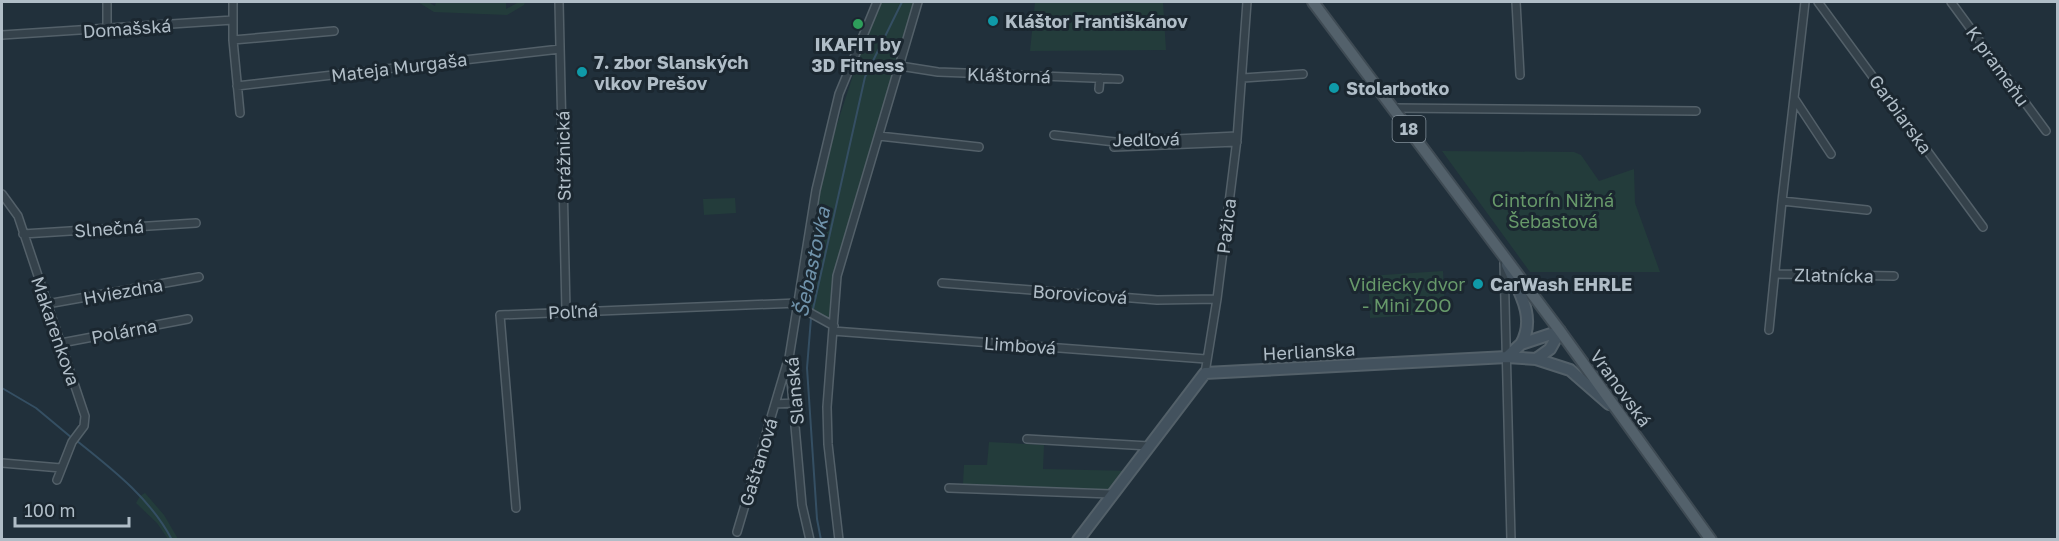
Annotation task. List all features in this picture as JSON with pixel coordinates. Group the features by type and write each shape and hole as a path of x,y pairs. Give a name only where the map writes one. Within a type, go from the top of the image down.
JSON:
{"main road":[{"name":"Vranovská","path":"1313,2 1560,331 1711,540"}],"street":[{"path":"107,2 107,30"},
{"path":"232,2 240,113"},
{"name":"Strážnická","path":"559,2 566,311"},
{"name":"Slanská","path":"810,540 802,505 789,358 816,190 839,94 877,2"},
{"name":"Slanská","path":"838,540 828,444 827,407 837,276 918,2"},
{"name":"Pažica","path":"1205,373 1218,298 1237,139 1247,2"},
{"path":"1516,2 1520,75"},
{"name":"Zlatnícka","path":"1769,330 1805,2"},
{"name":"Garbiarska","path":"1818,2 1983,227"},
{"name":"K prameňu","path":"1951,2 2046,131"},
{"name":"Domašská","path":"2,35 107,30 233,20"},
{"path":"233,40 334,31"},
{"name":"Mateja Murgaša","path":"237,86 560,49"},
{"name":"Kláštorná","path":"900,66 938,72 1119,79"},
{"path":"1243,78 1303,74"},
{"path":"1099,89 1100,78"},
{"path":"1794,98 1831,154"},
{"path":"1393,108 1696,111"},
{"path":"879,135 979,147"},
{"name":"Jedľová","path":"1054,135 1115,142 1237,139"},
{"name":"Jedľová","path":"1114,147 1237,139"},
{"name":"Makarenkova","path":"2,194 18,216 86,416 84,426 74,438 57,480"},
{"path":"1782,201 1867,210"},
{"name":"Slnečná","path":"23,234 196,223"},
{"path":"1503,256 1507,333 1511,540"},
{"path":"1503,256 1526,307 1528,330 1521,344 1507,357"},
{"name":"Zlatnícka","path":"1775,274 1894,276"},
{"name":"Hviezdna","path":"47,304 199,277"},
{"name":"Borovicová","path":"942,283 1157,300 1218,298"},
{"path":"798,303 834,328"},
{"name":"Poľná","path":"516,508 500,315 798,303"},
{"name":"Polárna","path":"61,343 188,319"},
{"name":"Limbová","path":"834,328 1206,359"},
{"path":"1521,344 1560,331"},
{"path":"1536,359 1550,349 1560,331"},
{"name":"Herlianska","path":"1205,373 1507,357 1536,359 1570,370 1616,410"},
{"name":"Gaštanová","path":"736,532 789,358"},
{"path":"1078,540 1205,373"},
{"path":"775,404 794,403"},
{"path":"1027,439 1149,446"},
{"path":"2,463 61,468"},
{"path":"949,488 1111,494"}],"green space":[{"path":"418,2 428,2 435,6 436,2 506,2 506,9 519,2 525,2 524,5 507,15 434,12"},
{"path":"877,2 919,2 848,239 834,324 800,305 825,161"},
{"path":"1035,2 1163,2 1166,50 1030,51"},
{"name":"Cintorín Nižná Šebastová","path":"1442,151 1574,152 1581,155 1599,181 1634,169 1635,203 1660,272 1530,272"},
{"path":"735,198 736,213 704,215 703,199"},
{"name":"Vidiecky dvor - Mini ZOO","path":"1443,271 1445,313 1370,318 1368,276"},
{"path":"989,442 1044,445 1043,469 1133,471 1119,491 963,484 964,465 987,465"},
{"path":"145,493 164,515 178,539 168,539 157,523 136,503"}],"waterway":[{"name":"Šebastovka","path":"821,540 817,519 807,368 811,318 865,77 902,2"},
{"path":"2,388 36,408 72,438"},
{"path":"77,441 142,498 172,540"}],"place":[{"name":"Kláštor Františkánov","path":"993,21"},
{"name":"IKAFIT by 3D Fitness","path":"858,24"},
{"name":"7. zbor Slanských vlkov Prešov","path":"582,72"},
{"name":"Stolarbotko","path":"1334,88"},
{"name":"CarWash EHRLE","path":"1478,284"}]}
